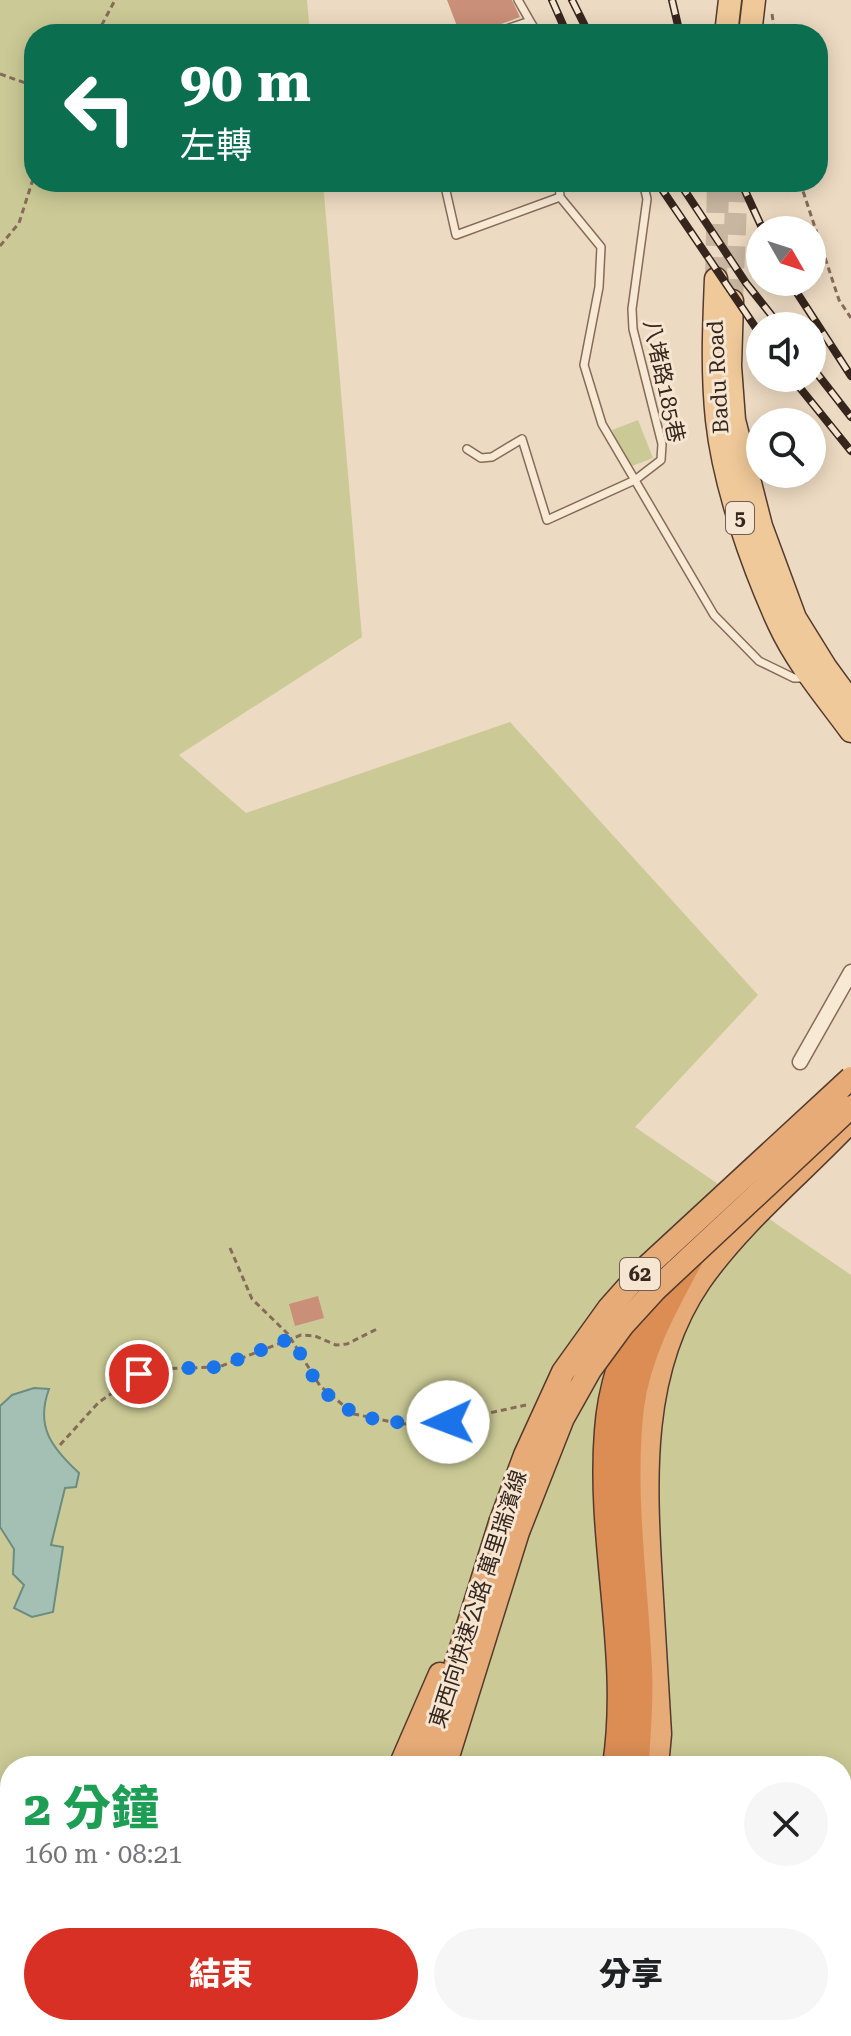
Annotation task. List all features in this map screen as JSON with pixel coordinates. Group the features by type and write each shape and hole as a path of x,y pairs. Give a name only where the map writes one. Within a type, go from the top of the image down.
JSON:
{"highway":[{"path":"636,1756 640,1673 627,1482 631,1405 643,1357 677,1283 734,1185 851,1064"},
{"name":"東西向快速公路 萬里瑞濱線","path":"448,1756 509,1528 525,1455 563,1372 609,1308 641,1272 851,1078"},
{"path":"616,1756 620,1636 606,1469 613,1397 636,1324 671,1256 697,1216 851,1090"},
{"name":"東西向快速公路 萬里瑞濱線","path":"427,1756 477,1588 590,1370 623,1325 655,1290 851,1107"},
{"path":"658,1756 660,1734 645,1492 654,1393 666,1352 684,1310 721,1253 851,1121"},
{"path":"404,1756 477,1588"}],"main road":[{"path":"727,24 730,0"},
{"name":"Badu Road","path":"716,279 713,367 717,422 744,532 780,625 819,673 851,702"},
{"name":"Badu Road","path":"732,301 730,366 734,420 745,469 761,526 795,618 819,673 851,731"}],"street":[{"path":"800,1062 851,972"}],"lane":[{"path":"518,0 532,24"},
{"path":"521,24 530,21"},
{"path":"446,192 456,235 560,197"},
{"path":"560,192 560,197 601,247 599,287 584,365 602,424 714,615 759,661 794,678 819,673"},
{"name":"八堵路185巷","path":"467,449 481,458 492,457 522,439 547,520 635,480 661,460 662,444 632,319 645,192"}],"path":[{"path":"102,24 115,0"},
{"path":"0,74 24,82"},
{"path":"0,246 19,223 29,192"},
{"path":"803,192 839,300 851,318"},
{"path":"230,1248 252,1299 291,1338 320,1386 339,1404 363,1417 402,1424 448,1422 527,1405"},
{"path":"60,1445 98,1403 139,1374 156,1369 219,1367 291,1338 309,1334 336,1345 347,1344 377,1329"}],"shaded area":[{"path":"0,0 307,0 309,24 24,24 24,192 324,192 362,637 179,755 246,813 510,722 758,995 635,1127 851,1275 851,1756 0,1756"},
{"path":"638,420 653,458 627,468 612,430"},
{"path":"34,1388 49,1389 45,1402 45,1426 61,1455 79,1473 76,1487 65,1488 51,1545 63,1547 53,1612 32,1617 14,1608 24,1585 13,1574 14,1549 0,1527 0,1406 12,1395"}],"building":[{"path":"447,0 512,0 520,17 501,24 456,24"},
{"path":"318,1296 324,1318 295,1326 289,1304"}],"tunnel":[{"path":"716,279 718,192"},
{"path":"732,301 737,192"}],"railway":[{"path":"552,0 563,24"},
{"path":"572,0 584,24"},
{"path":"672,0 678,24"},
{"path":"664,192 746,313"},
{"path":"686,192 769,312"},
{"path":"746,192 757,216"},
{"path":"799,296 851,376"},
{"path":"826,385 851,417"},
{"path":"803,392 851,451"}],"route":[{"path":"139,1374 178,1367 219,1367 291,1338 320,1386 354,1414 402,1424 448,1422"}]}
